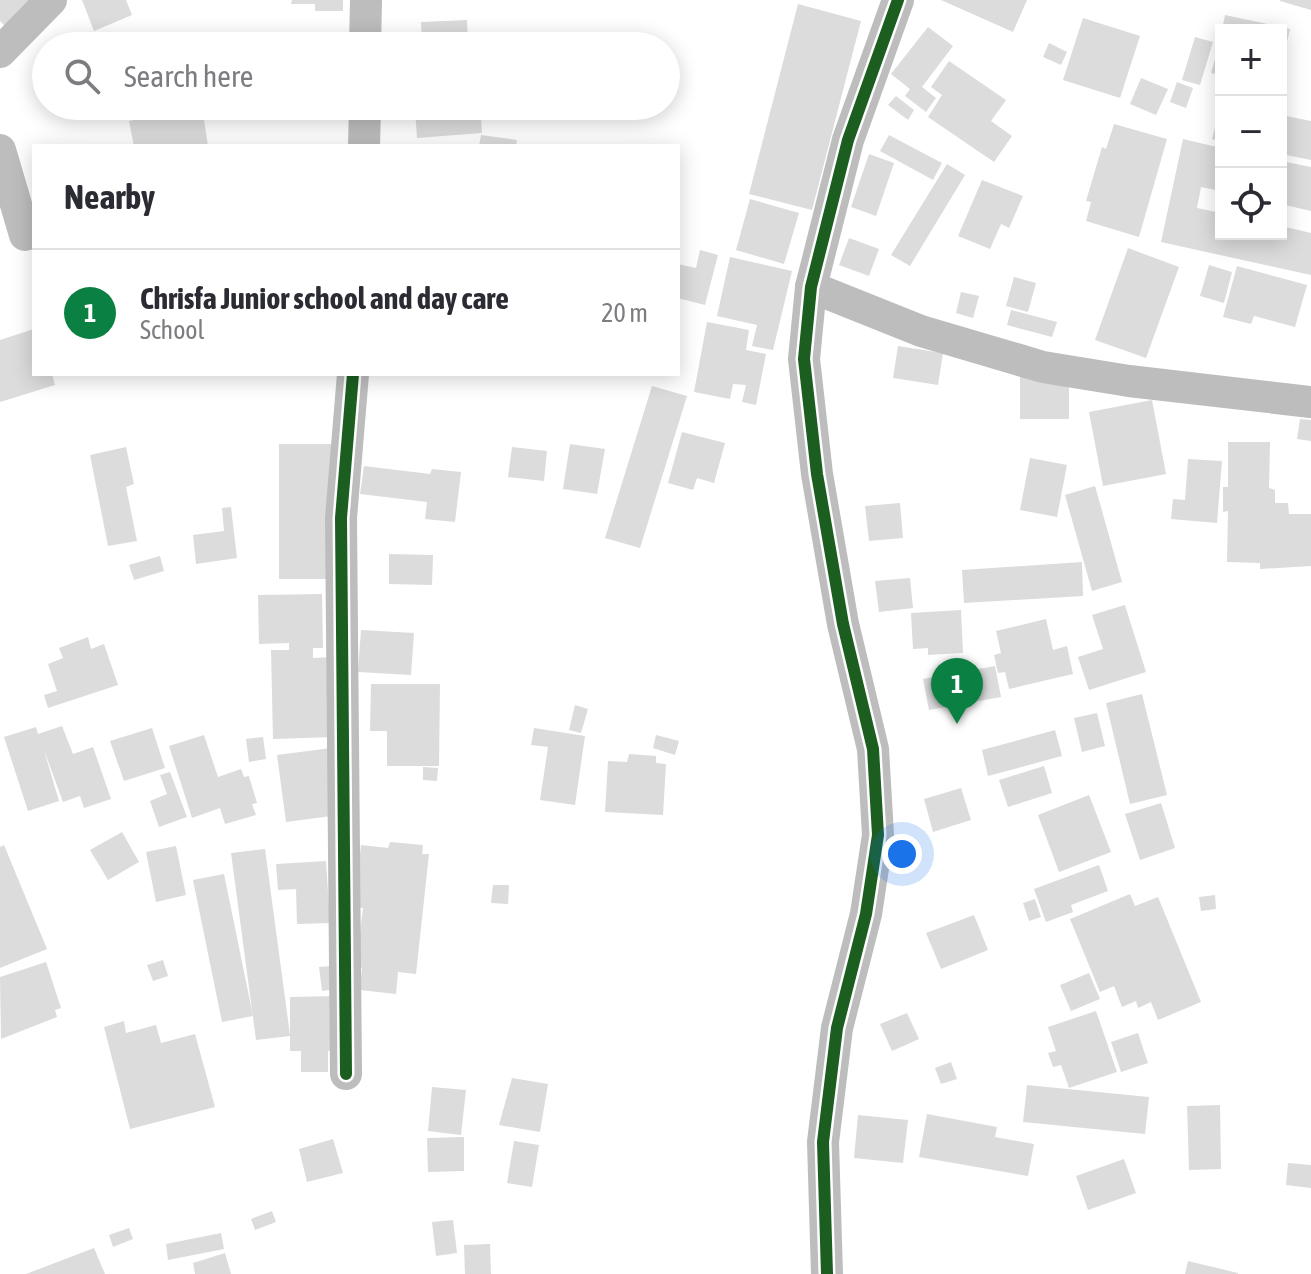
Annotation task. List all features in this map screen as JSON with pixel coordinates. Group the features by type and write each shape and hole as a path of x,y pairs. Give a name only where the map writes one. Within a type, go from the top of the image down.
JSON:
{"street":[{"path":"0,52 51,0"},
{"path":"365,32 366,0"},
{"path":"827,1274 825,1128 837,1028 866,914 878,835 873,749 843,624 817,474 804,359 811,287 848,140 898,0"},
{"path":"364,144 365,120"},
{"path":"0,150 25,235"},
{"path":"811,287 921,331 1043,367 1311,402"},
{"path":"346,1074 341,518 353,376"}],"building":[{"path":"0,0 33,0 6,27 0,21"},
{"path":"82,0 126,0 132,15 94,31"},
{"path":"292,0 343,0 343,11 315,11 315,4 291,4"},
{"path":"941,0 1027,0 1013,32"},
{"path":"1311,0 1311,10 1280,1"},
{"path":"798,4 861,21 812,210 749,194"},
{"path":"1225,15 1267,24 1223,24"},
{"path":"1083,18 1140,36 1120,98 1063,80"},
{"path":"467,20 467,32 421,32 421,22"},
{"path":"928,27 953,46 922,87 936,98 926,112 905,96 910,89 891,74"},
{"path":"1195,37 1213,42 1200,85 1182,80"},
{"path":"1049,43 1067,52 1061,65 1043,57"},
{"path":"949,61 1006,100 991,121 1012,136 994,162 928,117 942,95 931,87"},
{"path":"1141,78 1168,89 1156,115 1130,104"},
{"path":"1177,82 1193,88 1186,108 1170,102"},
{"path":"896,96 914,110 908,120 888,105"},
{"path":"1287,116 1311,121 1311,160 1287,155"},
{"path":"204,120 208,144 134,144 129,121"},
{"path":"416,120 481,120 482,133 417,138"},
{"path":"1114,124 1167,139 1139,237 1086,221 1091,202 1086,201 1102,147 1106,149"},
{"path":"481,135 517,140 516,144 479,144"},
{"path":"889,135 942,163 933,180 880,151"},
{"path":"1183,139 1215,147 1215,190 1201,187 1197,208 1215,212 1215,240 1287,240 1287,227 1311,233 1311,275 1161,242"},
{"path":"869,154 894,163 876,216 851,207"},
{"path":"1287,162 1311,167 1311,211 1287,205"},
{"path":"947,164 965,175 910,266 891,255"},
{"path":"982,180 1023,196 1009,228 1001,224 990,249 958,236"},
{"path":"750,199 799,213 784,264 736,250"},
{"path":"849,238 879,249 869,276 839,265"},
{"path":"1128,248 1179,267 1146,358 1095,340"},
{"path":"700,250 718,255 705,305 680,299 680,264 696,268"},
{"path":"730,257 792,271 773,350 752,346 757,325 717,316"},
{"path":"1209,265 1232,272 1224,303 1200,296"},
{"path":"1237,266 1307,285 1295,327 1254,316 1251,324 1223,317"},
{"path":"1014,277 1036,283 1028,312 1006,306"},
{"path":"961,292 979,296 973,318 956,313"},
{"path":"1011,310 1057,322 1052,337 1007,325"},
{"path":"707,322 749,330 746,350 766,354 756,405 742,402 746,385 733,384 730,399 694,392"},
{"path":"32,330 32,376 53,376 55,385 0,402 0,340"},
{"path":"898,346 943,353 938,385 893,378"},
{"path":"1020,377 1069,377 1069,419 1020,419"},
{"path":"652,386 687,396 640,548 605,538"},
{"path":"1152,400 1166,474 1103,486 1089,412"},
{"path":"1300,419 1311,420 1311,441 1297,439"},
{"path":"682,432 725,443 714,483 697,478 693,490 668,483"},
{"path":"1228,442 1270,442 1269,488 1275,490 1275,503 1288,503 1289,514 1311,514 1311,566 1260,569 1260,563 1227,562 1228,511 1223,512 1223,487 1228,487"},
{"path":"279,444 333,444 333,579 279,579"},
{"path":"570,444 605,449 597,494 563,489"},
{"path":"126,447 134,484 126,487 137,541 108,546 90,455"},
{"path":"512,447 547,451 544,481 508,477"},
{"path":"1030,458 1067,465 1057,517 1020,510"},
{"path":"1188,459 1222,461 1217,523 1171,519 1173,499 1185,500"},
{"path":"364,466 430,474 432,469 461,472 455,522 425,519 427,502 360,494"},
{"path":"1095,486 1122,582 1092,591 1065,495"},
{"path":"900,503 903,538 869,541 865,506"},
{"path":"231,507 237,558 196,564 193,535 224,531 222,508"},
{"path":"389,554 433,555 432,585 389,584"},
{"path":"160,556 164,571 134,580 129,565"},
{"path":"1082,562 1083,596 964,603 962,570"},
{"path":"910,578 913,608 879,612 875,581"},
{"path":"322,594 323,648 313,648 313,658 333,657 335,737 273,739 271,650 289,650 289,643 259,644 258,595"},
{"path":"1125,605 1146,672 1089,690 1078,657 1103,649 1092,615"},
{"path":"961,610 963,653 928,655 928,648 913,649 911,613"},
{"path":"1046,619 1053,650 1067,646 1073,674 1009,689 1005,672 998,673 994,655 1001,653 996,631"},
{"path":"361,630 414,633 411,675 358,672"},
{"path":"88,637 91,649 104,644 118,685 48,708 44,695 57,691 48,664 63,658 59,648"},
{"path":"995,666 1001,697 929,710 923,679"},
{"path":"371,684 440,684 439,766 387,766 387,731 370,731"},
{"path":"1142,694 1167,795 1130,804 1106,703"},
{"path":"575,705 588,709 581,733 569,730"},
{"path":"1097,713 1105,746 1082,752 1074,718"},
{"path":"62,726 73,754 93,747 111,799 84,808 80,796 63,802 44,750 59,801 28,811 4,737 36,727 38,734"},
{"path":"152,728 165,768 124,781 110,741"},
{"path":"534,728 585,736 575,805 540,800 548,747 531,745"},
{"path":"1055,730 1062,756 988,776 982,750"},
{"path":"204,735 218,777 241,769 244,777 249,776 257,803 252,804 256,815 225,824 220,808 192,818 169,746"},
{"path":"656,735 679,741 675,755 653,748"},
{"path":"263,737 266,759 249,762 246,739"},
{"path":"331,748 339,815 286,822 277,755"},
{"path":"629,754 656,756 656,763 666,764 663,815 605,812 608,761 627,762"},
{"path":"1044,766 1052,793 1008,807 999,780"},
{"path":"423,767 438,768 437,781 423,780"},
{"path":"170,772 187,817 159,827 150,801 167,794 160,775"},
{"path":"961,788 971,820 933,832 924,799"},
{"path":"1089,795 1111,852 1059,872 1038,815"},
{"path":"1161,803 1175,848 1140,860 1125,814"},
{"path":"122,832 139,862 108,880 90,850"},
{"path":"390,842 423,845 422,854 429,854 416,974 398,972 396,994 360,990 362,968 356,968 363,908 354,907 361,845 388,848"},
{"path":"4,845 47,949 0,968 0,847"},
{"path":"176,846 186,895 156,902 146,852"},
{"path":"265,849 290,1035 290,997 335,996 336,1050 328,1051 328,1072 301,1072 301,1051 290,1051 290,1036 256,1040 231,853"},
{"path":"326,861 330,923 297,924 296,889 278,890 276,864"},
{"path":"1099,865 1108,891 1071,905 1073,912 1046,922 1034,889"},
{"path":"224,874 253,1016 222,1022 193,880"},
{"path":"493,885 509,885 508,904 491,903"},
{"path":"1130,894 1135,906 1158,897 1201,1002 1158,1020 1151,1002 1138,1008 1136,1001 1122,1007 1114,986 1100,992 1070,919"},
{"path":"1215,895 1216,909 1201,911 1199,897"},
{"path":"1035,899 1041,917 1029,921 1023,903"},
{"path":"974,915 988,950 941,969 926,933"},
{"path":"163,960 168,976 153,981 147,965"},
{"path":"46,962 61,1008 55,1010 57,1017 1,1039 0,977"},
{"path":"332,966 335,989 322,991 319,967"},
{"path":"1089,973 1100,999 1071,1011 1060,985"},
{"path":"1096,1011 1117,1072 1069,1088 1061,1065 1053,1067 1048,1053 1056,1051 1048,1027"},
{"path":"907,1013 919,1039 892,1051 880,1024"},
{"path":"124,1021 126,1033 156,1025 161,1043 195,1034 215,1107 130,1129 104,1027"},
{"path":"1138,1033 1148,1063 1121,1072 1111,1042"},
{"path":"951,1062 957,1079 941,1084 935,1068"},
{"path":"512,1078 548,1084 540,1132 499,1125"},
{"path":"1027,1085 1149,1097 1145,1134 1023,1122"},
{"path":"432,1087 466,1090 461,1135 428,1131"},
{"path":"1220,1105 1221,1169 1189,1170 1187,1106"},
{"path":"927,1114 997,1127 995,1137 1034,1144 1028,1176 919,1157"},
{"path":"858,1115 908,1120 903,1163 854,1158"},
{"path":"464,1137 464,1171 428,1172 427,1138"},
{"path":"333,1139 343,1173 307,1182 299,1149"},
{"path":"514,1141 539,1145 532,1187 507,1183"},
{"path":"1124,1159 1136,1193 1088,1210 1076,1176"},
{"path":"1288,1163 1311,1165 1311,1188 1286,1185"},
{"path":"272,1211 276,1222 255,1230 251,1219"},
{"path":"453,1220 457,1253 436,1256 432,1222"},
{"path":"129,1228 133,1239 113,1247 109,1235"},
{"path":"221,1233 224,1249 168,1260 166,1244"},
{"path":"490,1244 491,1274 465,1274 464,1245"},
{"path":"94,1248 105,1274 26,1274"},
{"path":"225,1253 231,1274 195,1274 193,1263"},
{"path":"1188,1261 1238,1273 1238,1274 1185,1274"}],"cycle path":[{"path":"827,1274 823,1142 837,1028 866,914 878,835 873,749 843,624 817,474 804,359 811,287 848,140 898,0"},
{"path":"346,1074 341,518 353,376"}],"place":[{"name":"Chrisfa Junior school and day care","path":"957,724"}]}
